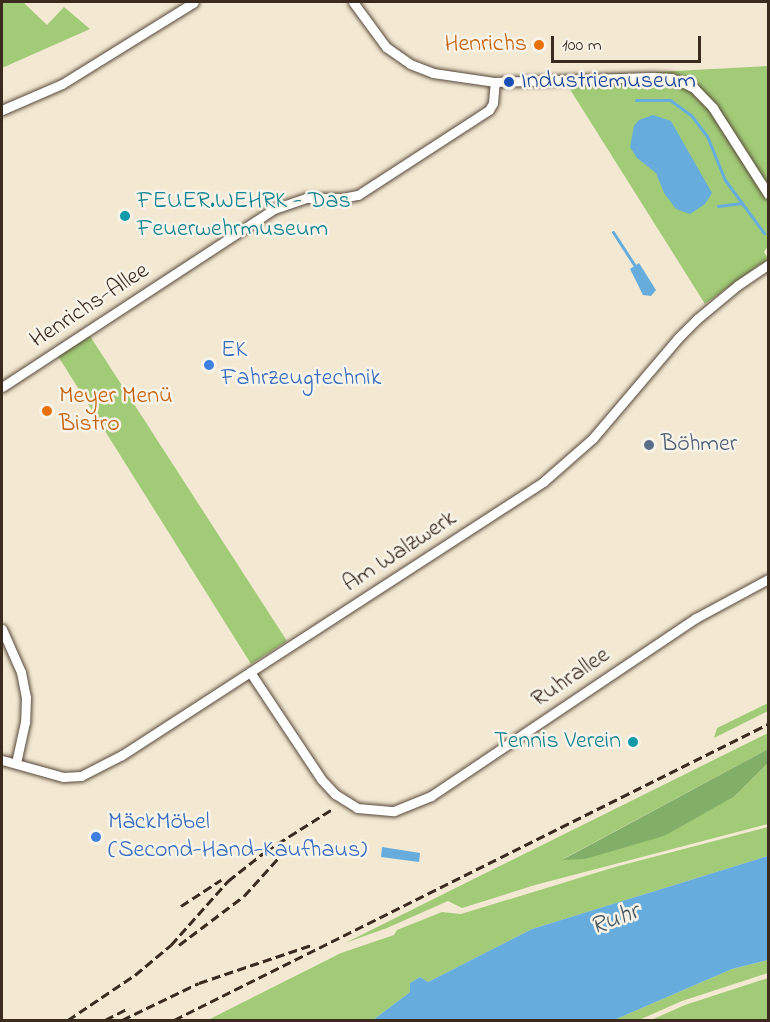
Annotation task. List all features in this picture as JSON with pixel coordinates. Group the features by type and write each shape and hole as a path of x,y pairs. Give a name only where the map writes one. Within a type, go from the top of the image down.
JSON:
{"street":[{"path":"2,110 62,84 194,2"},
{"path":"352,2 386,47 410,64 447,76 495,82 652,77 671,78 684,83 694,88 713,108 768,194"},
{"name":"Henrichs-Allee","path":"2,387 274,209 306,198 342,198 358,195 489,110 493,103 495,82"},
{"name":"Am Walzwerk","path":"2,760 63,777 81,776 98,769 250,672 543,482 593,438 678,338 697,319 768,265"},
{"name":"Ruhrallee","path":"250,672 321,779 335,794 357,808 371,811 394,811 431,796 696,618 768,579"},
{"path":"2,629 21,672 26,697 26,722 16,763"}],"green space":[{"path":"2,2 23,2 47,25 64,7 90,29 2,68"},
{"path":"768,66 768,246 764,252 768,258 768,275 760,264 705,304 561,75 634,73 634,82 667,83 656,72"},
{"path":"90,336 287,641 251,664 58,356"},
{"path":"768,703 768,711 714,738 717,728"},
{"path":"768,733 768,749 563,859 735,796 768,763 768,824 535,885 462,908 448,901 387,928 345,943"},
{"path":"768,749 768,763 735,796 664,836 585,859 562,860"},
{"path":"768,827 768,856 532,929 428,982 420,977 410,983 410,992 373,1020 208,1020 341,953 394,935 397,930 442,912 461,914 615,867"},
{"path":"768,960 768,973 682,1001 639,1020 614,1020 732,969"},
{"path":"768,978 768,1020 651,1020 685,1005"}],"water":[{"path":"653,115 671,121 712,193 705,204 690,214 676,209 664,193 656,173 637,158 630,147 634,126 639,120"},
{"path":"639,263 656,290 651,296 643,295 630,269"},
{"path":"382,847 420,853 419,862 381,857"},
{"name":"Ruhr","path":"768,856 768,960 732,969 614,1020 373,1020 410,992 410,983 420,977 428,982 532,929"}],"waterway":[{"path":"636,100 670,100 691,115 707,136 725,180 764,233"},
{"path":"718,206 742,203"},
{"path":"613,232 635,266"}],"railway":[{"path":"174,1020 768,724"},
{"path":"68,1020 135,975 171,945 228,881 266,851 334,808"},
{"path":"179,945 244,896 281,855"},
{"path":"181,906 221,880"},
{"path":"122,1020 199,983 314,944"},
{"path":"105,1020 129,1008"}],"place":[{"name":"Henrichs","path":"539,45"},
{"name":"Industriemuseum","path":"509,82"},
{"name":"FEUER.WEHRK - Das Feuerwehrmuseum","path":"125,216"},
{"name":"EK Fahrzeugtechnik","path":"209,365"},
{"name":"Meyer Menü Bistro","path":"47,411"},
{"name":"Böhmer","path":"649,445"},
{"name":"Tennis Verein","path":"633,742"},
{"name":"MäckMöbel (Second-Hand-Kaufhaus)","path":"96,837"}]}
